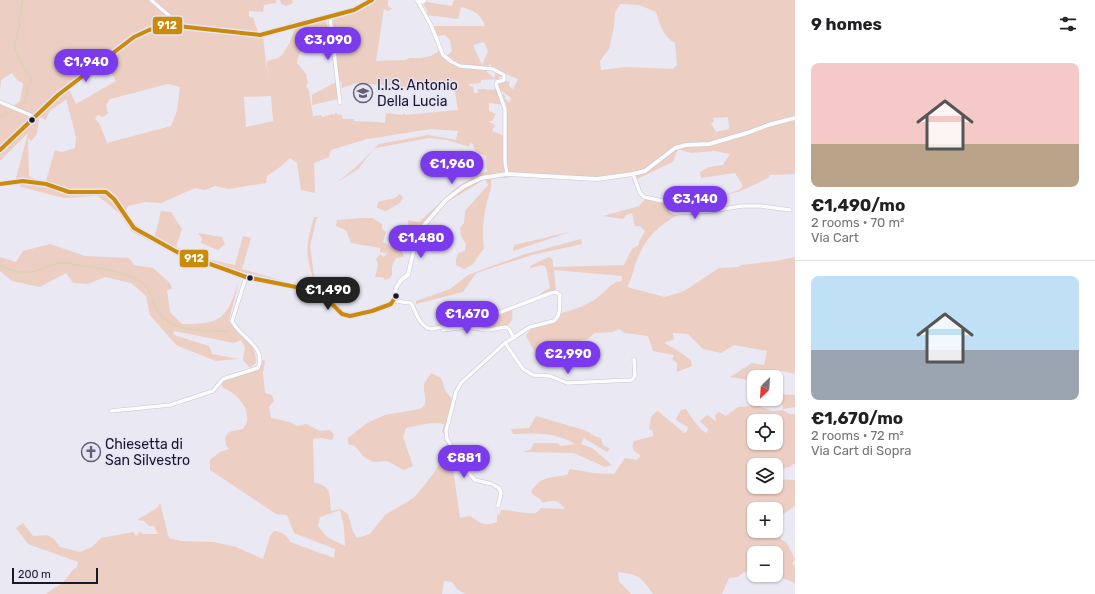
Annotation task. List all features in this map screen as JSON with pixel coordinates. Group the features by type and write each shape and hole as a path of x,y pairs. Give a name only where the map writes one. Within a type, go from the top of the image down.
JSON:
{"street":[{"path":"151,0 181,26"},
{"path":"0,150 58,95 134,37 157,27 168,25 181,26 212,31 260,35 354,10 372,0"},
{"path":"417,1 423,2 425,0"},
{"path":"417,1 431,25 443,55 460,66 493,69 504,75 504,80 497,82 496,84 505,109 505,162 507,174"},
{"path":"330,17 340,103"},
{"path":"0,102 35,117"},
{"path":"394,301 396,288 401,280 408,275 418,232 446,200 463,187 481,178 507,174 597,179 633,174 645,171 675,148 686,145 710,144 747,134 768,125 795,118"},
{"path":"633,174 640,193 644,197 672,203 671,211 676,213 711,211 742,206 762,206 790,210"},
{"path":"0,184 23,181 46,184 76,193 106,192 114,199 131,225 145,235 177,252 246,277 301,288 319,295 332,303 342,314 350,316 372,311 394,301 411,303 422,324 427,329 441,330 467,327 488,330 506,328 509,329 514,338"},
{"path":"111,411 170,405 213,391 223,378 258,368 260,360 252,342 235,327 232,321 246,277"},
{"path":"427,329 438,329 477,321 556,292 560,295 559,314 554,321 530,327 505,343 461,384 456,392 446,431 450,445 458,455 467,471 475,480 492,484 499,488 501,493 498,506"},
{"path":"505,343 524,369 533,375 550,376 567,383 632,380 635,376 634,359"}],"shaded area":[{"path":"0,0 276,0 276,3 264,5 263,12 249,11 249,17 254,18 258,32 252,34 171,24 151,27 168,25 263,36 268,79 266,52 267,61 278,58 282,55 289,44 295,28 326,20 329,35 318,38 304,47 298,57 297,63 306,74 308,83 306,86 309,91 313,116 321,115 322,117 333,114 334,116 335,113 337,113 338,115 341,114 343,119 385,123 386,113 402,115 405,113 405,115 458,110 454,87 418,90 408,87 357,83 342,88 341,81 339,81 331,19 375,0 388,0 388,6 392,9 388,11 384,9 376,61 420,58 431,56 439,51 443,57 454,65 487,70 487,72 494,78 496,72 504,76 499,77 499,79 481,80 481,83 469,84 469,86 473,87 474,93 478,93 478,89 497,89 504,105 489,103 489,111 496,114 492,121 489,122 495,125 492,131 505,136 505,145 507,143 506,103 501,94 506,96 504,98 509,102 511,98 500,90 497,85 500,81 510,82 509,86 513,89 518,79 491,68 491,65 488,67 460,65 446,57 452,51 450,40 445,35 438,36 433,26 485,26 479,15 469,9 461,7 458,19 427,15 425,14 428,12 424,5 426,2 452,6 454,0 795,0 795,174 770,175 768,178 741,191 715,198 739,190 743,186 735,173 701,178 700,172 709,167 723,165 730,154 715,151 691,153 678,149 673,162 637,179 632,172 596,177 516,173 507,178 491,178 491,188 484,219 484,248 473,264 464,269 456,265 458,253 465,251 466,244 461,236 460,228 464,223 465,211 488,185 485,179 444,204 423,229 409,231 408,220 419,222 457,187 473,177 473,174 487,172 486,156 475,151 473,144 470,143 469,147 447,140 429,138 376,148 379,144 428,135 456,140 458,131 431,129 367,139 331,150 329,157 314,163 315,193 301,190 297,163 290,158 267,176 266,183 229,189 215,186 205,190 195,188 161,203 145,202 128,206 124,215 145,231 155,236 161,211 171,212 182,229 176,247 198,257 235,265 243,236 251,238 242,269 290,283 241,272 230,274 185,259 132,232 119,213 98,196 64,198 21,187 16,178 28,133 0,161 0,102 12,107 20,101 23,83 18,81 12,73 1,80 0,91","holes":["620,4 639,5 656,12 665,34 675,43 677,65 673,69 626,67 601,70 600,61 609,49 614,27 615,13","484,42 488,51 482,65 473,45","103,60 116,81 76,104 68,87","168,84 180,87 177,111 171,126 107,143 100,125 95,118 98,115 103,117 108,113 106,105 110,99","271,96 273,121 246,127 244,97","66,99 76,137 75,148 62,152 55,150 45,184 29,176 28,138 31,141 36,135 40,117 46,120 49,112","728,117 729,129 716,132 711,123 714,122 713,118"]},
{"path":"280,0 292,0 293,3 286,6 281,4"},
{"path":"336,82 338,99 312,105 312,95"},
{"path":"372,151 358,169 336,183 355,168"},
{"path":"400,194 403,198 400,203 386,211 377,208 378,202 395,198"},
{"path":"645,199 668,202 672,213 678,215 666,222 651,235 638,257 627,287 665,297 684,291 719,268 739,267 741,265 795,257 795,374 783,370 747,370 747,380 730,377 752,363 764,365 767,351 734,345 721,353 703,349 688,334 673,333 674,339 664,343 691,360 692,366 677,372 677,363 672,359 674,355 653,351 648,336 625,333 619,329 613,332 595,333 587,339 535,352 526,336 531,328 557,321 559,314 579,308 593,301 611,285 622,281 622,276 554,270 556,292 539,298 541,293 550,288 546,267 542,265 530,268 530,266 549,257 553,260 553,267 624,265 632,249 639,245 645,231 640,226 635,226 632,213 626,215 623,219 603,216 639,206"},
{"path":"314,217 317,217 310,246 314,276 325,289 321,293 312,289 304,277 315,284 309,265 307,251"},
{"path":"372,218 382,224 382,229 386,232 383,242 390,246 396,230 407,233 401,244 404,257 396,258 392,266 392,275 390,278 385,280 383,277 375,277 378,265 376,259 380,254 384,257 389,250 386,253 380,252 380,248 351,243 346,230 336,226 337,220"},
{"path":"573,231 513,251 514,245"},
{"path":"198,233 222,237 225,244 218,250 201,243 202,238"},
{"path":"581,239 582,244 532,255 476,273 463,292 416,304 416,301 450,289 468,275 522,255"},
{"path":"50,244 85,256 129,258 134,265 153,268 170,283 172,289 167,290 170,312 182,324 206,323 221,317 230,304 239,281 229,320 243,334 251,345 256,356 256,363 250,368 243,360 245,347 241,340 234,343 174,331 173,334 177,336 209,346 212,354 239,359 216,361 176,345 150,315 146,296 131,283 105,277 88,284 73,283 66,273 40,287 12,281 0,271 0,257 16,262 23,251"},
{"path":"512,308 512,320 510,324 495,329 473,329 472,321"},
{"path":"262,360 265,361 263,373 265,393 272,395 274,401 269,407 271,418 290,422 297,426 306,424 320,431 330,430 334,435 332,440 321,438 313,439 314,483 324,486 329,492 331,511 340,509 348,514 353,532 357,538 370,534 385,515 415,497 434,473 441,460 446,457 447,443 450,448 460,518 470,516 482,524 488,524 497,522 497,515 500,514 501,510 536,513 541,508 565,509 556,501 543,503 531,492 534,487 542,480 567,475 570,469 593,473 614,474 625,458 636,460 641,456 633,448 634,441 654,436 652,430 649,429 650,421 658,411 684,433 687,432 688,427 676,419 681,410 686,409 698,426 707,433 708,429 700,421 707,415 716,421 715,415 719,412 726,416 738,407 760,406 773,411 783,410 789,414 795,414 795,463 783,468 783,458 747,458 747,494 783,494 783,479 795,480 795,506 783,514 783,502 747,502 747,538 781,538 786,542 795,559 792,564 795,566 795,583 783,578 783,546 747,546 747,573 744,572 738,577 729,578 722,594 653,594 639,577 618,572 619,581 631,594 465,594 457,589 452,582 444,581 442,594 46,594 65,580 77,567 78,562 28,544 16,528 23,523 33,536 47,535 54,539 60,547 80,552 92,547 101,538 133,532 136,536 140,532 143,534 158,534 154,526 149,526 144,521 137,520 157,508 160,503 169,538 181,541 214,542 236,547 263,559 270,536 274,531 277,531 286,536 290,542 334,558 335,549 294,533 287,515 276,514 210,470 210,460 220,452 229,449 226,445 225,438 229,432 243,429 247,421 246,410 240,400 228,390 223,388 221,383 224,379 259,369","holes":["340,510 344,527 345,546 327,537 318,526 320,517"]},
{"path":"431,373 441,378 446,392 454,401 444,434 442,432 444,424 439,423 430,423 406,428 403,437 413,466 404,470 387,461 373,462 364,457 355,446 348,444 348,438 367,423 385,415 420,409 423,407 425,404 424,385"},
{"path":"783,394 795,395 795,407 783,409"},
{"path":"536,416 587,431 594,436 601,438 603,445 610,449 607,452 584,438 581,444 592,448 612,465 605,467 574,453 523,452 531,449 534,443 557,443 561,446 575,444 553,435 513,434 511,429 529,428"}],"waterway":[{"path":"18,108 25,101 27,87 32,82 30,75 23,67 14,46 20,25 19,20 23,0"},
{"path":"0,117 16,109"},
{"path":"0,266 14,271 29,272 39,270 53,264 63,263 115,271 136,279 144,285 147,288 156,308 169,322 188,329 228,331"}],"transit line":[{"name":"912","path":"0,150 58,95 134,37 149,30 168,25 260,35 354,10 372,0"},
{"name":"912","path":"0,184 23,181 46,184 69,192 106,192 114,199 134,228 177,252 246,277 301,288 319,295 331,303 342,314 350,316 372,311 391,304 396,296"}],"place":[{"name":"I.I.S. Antonio Della Lucia","path":"363,93"},
{"name":"Chiesetta di San Silvestro","path":"91,452"}]}
